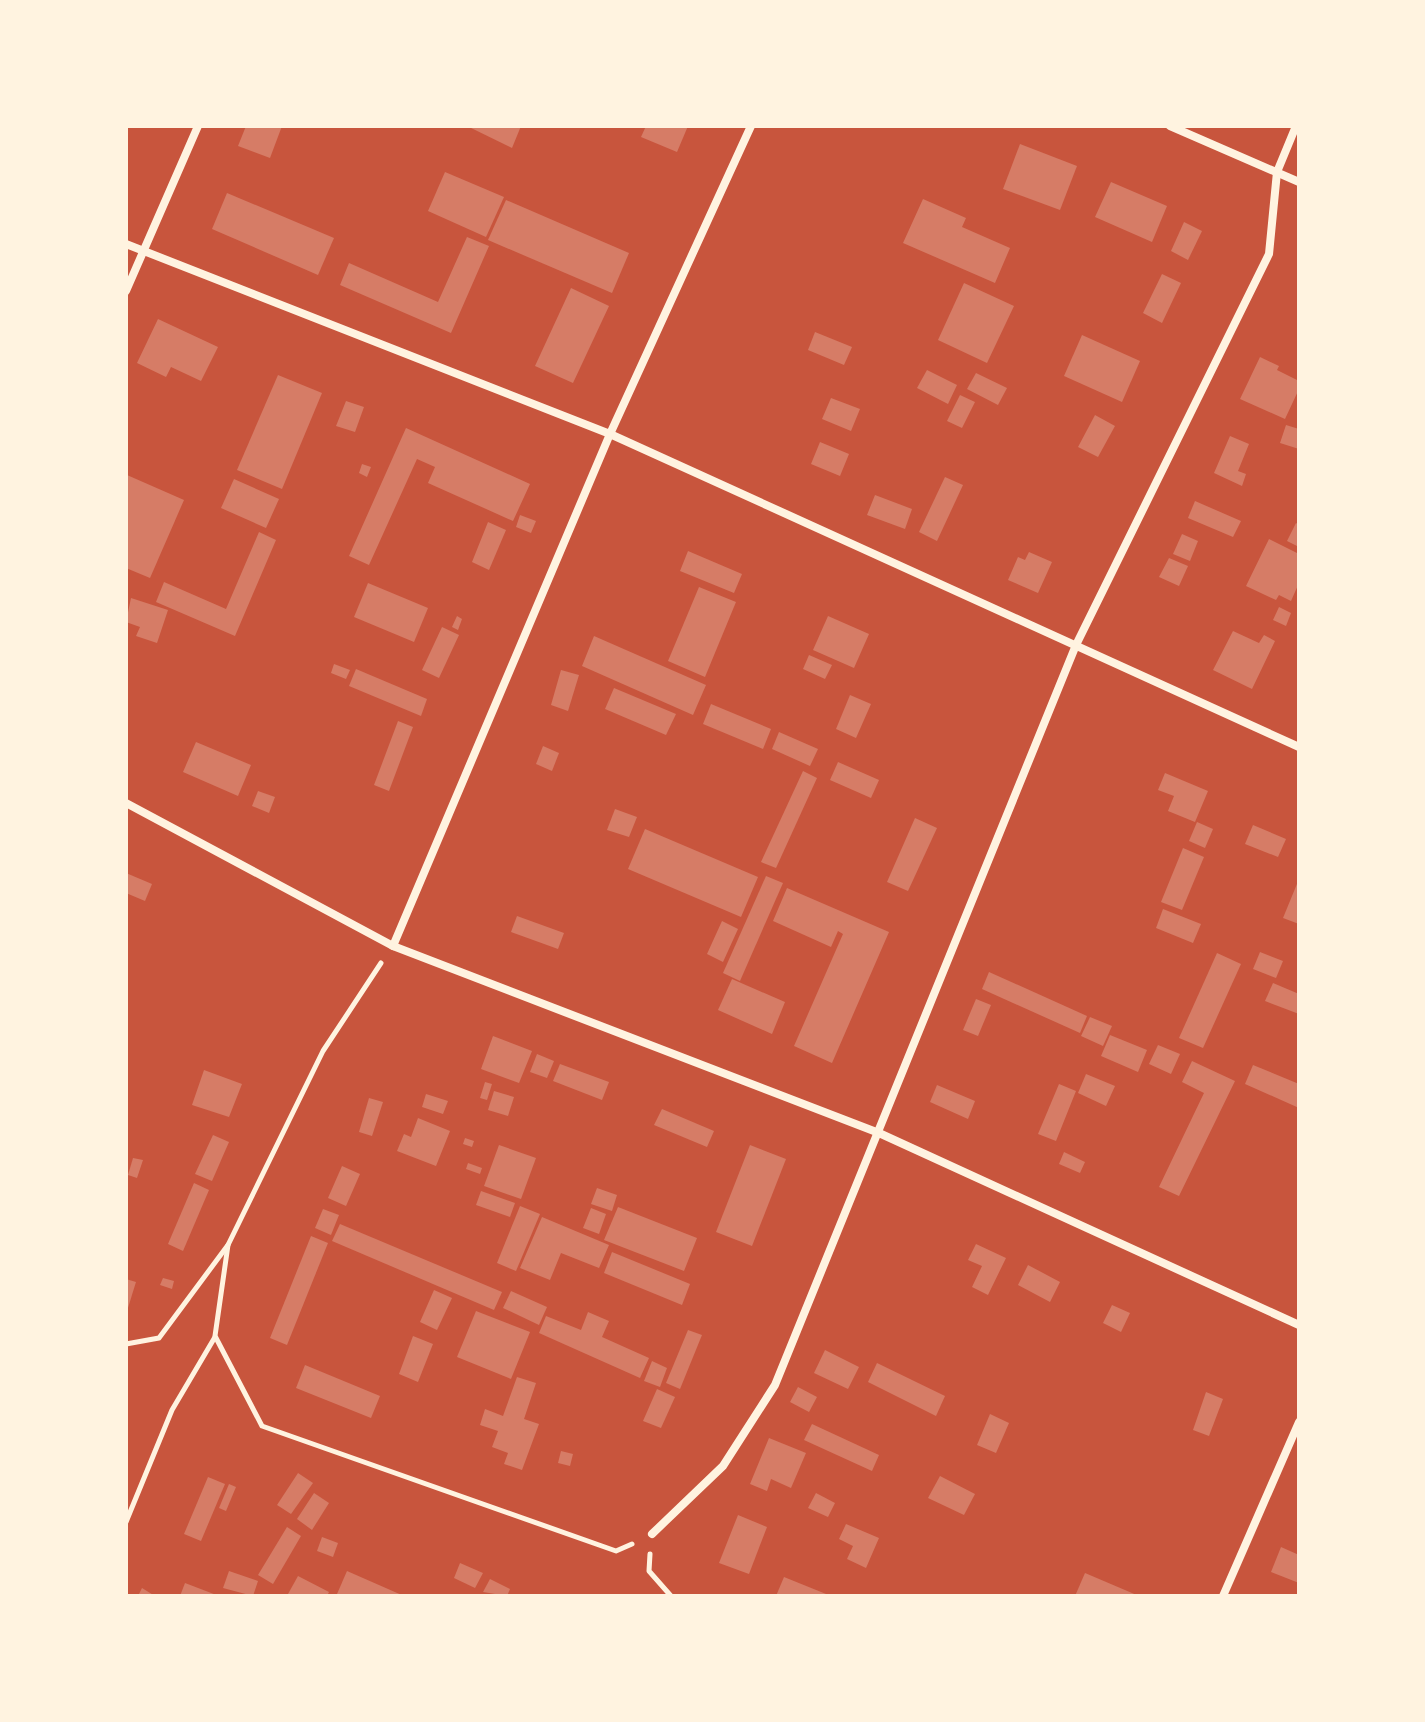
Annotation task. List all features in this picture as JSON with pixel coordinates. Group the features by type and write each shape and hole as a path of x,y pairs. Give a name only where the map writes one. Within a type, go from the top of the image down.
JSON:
{"street":[{"path":"126,291 198,126"},
{"path":"393,946 610,434 751,126"},
{"path":"1170,126 1299,182"},
{"path":"652,1534 723,1466 775,1385 1076,645 1269,254 1277,172 1296,126"},
{"path":"126,244 610,434 1299,747"},
{"path":"126,803 393,946 879,1133 1299,1325"},
{"path":"1223,1596 1299,1422"}],"path":[{"path":"126,1344 159,1338 228,1245 323,1051 393,946"},
{"path":"126,1522 172,1410 215,1336 228,1245"},
{"path":"215,1336 262,1426 616,1551 652,1534 649,1571 671,1596"}],"building":[{"path":"246,126 282,126 270,158 238,146"},
{"path":"467,126 521,126 512,148"},
{"path":"646,126 688,126 677,152 641,137"},
{"path":"1020,144 1077,166 1060,210 1003,189"},
{"path":"445,172 504,197 486,237 428,211"},
{"path":"1111,182 1167,206 1152,242 1095,217"},
{"path":"227,193 334,238 318,275 212,229"},
{"path":"923,199 966,218 962,227 1010,248 995,283 903,243"},
{"path":"506,200 629,253 612,293 488,240"},
{"path":"1184,222 1202,231 1188,260 1171,251"},
{"path":"467,237 489,246 451,333 340,285 349,263 438,302"},
{"path":"1162,274 1181,283 1162,323 1143,313"},
{"path":"964,283 1014,306 987,363 938,340"},
{"path":"571,288 609,306 573,383 535,366"},
{"path":"158,319 218,347 201,381 171,367 166,377 137,363"},
{"path":"815,332 852,347 844,365 808,350"},
{"path":"1082,335 1140,361 1122,402 1064,376"},
{"path":"1260,357 1299,381 1299,389 1285,419 1240,399"},
{"path":"927,370 957,385 948,404 917,388"},
{"path":"976,373 1007,388 998,405 967,389"},
{"path":"278,375 322,393 282,489 237,470"},
{"path":"960,395 975,402 962,428 947,421"},
{"path":"831,398 860,409 851,431 822,419"},
{"path":"346,401 364,407 355,432 336,426"},
{"path":"1095,415 1115,426 1098,457 1078,447"},
{"path":"1286,425 1299,429 1299,449 1280,443"},
{"path":"406,428 530,484 513,521 428,483 435,467 417,459 369,565 349,556"},
{"path":"1230,436 1249,444 1238,471 1246,474 1242,486 1214,473"},
{"path":"820,442 849,454 840,476 811,464"},
{"path":"362,464 371,467 367,477 359,473"},
{"path":"127,475 184,500 150,578 126,568"},
{"path":"945,477 963,485 937,541 919,532"},
{"path":"234,479 279,499 266,528 221,508"},
{"path":"875,495 912,509 905,529 867,515"},
{"path":"1195,501 1241,521 1233,537 1188,518"},
{"path":"520,515 536,521 531,533 516,527"},
{"path":"488,522 506,530 489,570 472,562"},
{"path":"1296,523 1299,525 1299,547 1287,541"},
{"path":"259,532 276,540 235,636 156,602 164,582 226,609"},
{"path":"1182,534 1198,541 1190,561 1173,554"},
{"path":"1269,539 1299,554 1299,583 1291,601 1279,595 1276,600 1246,586"},
{"path":"688,551 742,574 734,593 680,571"},
{"path":"1029,552 1052,562 1038,593 1008,580 1018,557 1025,560"},
{"path":"1169,558 1188,566 1179,586 1159,577"},
{"path":"368,583 428,608 414,642 354,617"},
{"path":"699,587 736,602 705,677 668,661"},
{"path":"131,598 168,610 157,643 136,636 140,627 126,622"},
{"path":"1279,607 1291,613 1286,626 1273,620"},
{"path":"457,616 462,619 458,630 452,627"},
{"path":"828,616 869,634 854,668 813,650"},
{"path":"442,627 459,635 439,678 422,670"},
{"path":"1233,631 1259,643 1264,635 1275,641 1252,689 1213,670"},
{"path":"594,636 706,685 693,715 582,666"},
{"path":"809,655 832,665 825,679 803,669"},
{"path":"334,664 350,670 346,679 331,673"},
{"path":"356,669 427,699 421,716 349,686"},
{"path":"561,670 579,675 568,711 551,705"},
{"path":"614,688 676,714 666,735 605,709"},
{"path":"850,695 871,704 856,738 836,729"},
{"path":"711,704 771,729 763,749 703,724"},
{"path":"398,721 413,727 389,791 374,785"},
{"path":"779,732 818,749 810,766 772,749"},
{"path":"196,742 251,765 238,796 183,772"},
{"path":"543,746 559,753 552,771 536,764"},
{"path":"838,762 879,780 871,798 830,780"},
{"path":"803,771 817,778 776,868 761,862"},
{"path":"1165,773 1208,791 1195,822 1168,811 1174,796 1158,790"},
{"path":"258,791 275,797 269,813 252,806"},
{"path":"615,809 637,817 629,837 607,830"},
{"path":"915,818 937,828 908,891 887,882"},
{"path":"1197,822 1213,829 1205,848 1189,841"},
{"path":"1253,825 1286,839 1278,857 1245,844"},
{"path":"645,829 758,877 741,917 628,869"},
{"path":"1183,848 1204,857 1182,910 1161,902"},
{"path":"126,873 152,884 145,901 126,893"},
{"path":"766,876 783,883 740,981 723,973"},
{"path":"1299,879 1299,924 1283,918"},
{"path":"787,888 889,932 832,1063 794,1046 843,934 838,931 831,947 773,921"},
{"path":"1163,909 1201,924 1193,943 1156,928"},
{"path":"517,916 564,933 558,949 511,932"},
{"path":"722,921 738,929 723,962 707,954"},
{"path":"1260,952 1283,961 1276,978 1253,969"},
{"path":"1217,953 1241,964 1203,1048 1179,1038"},
{"path":"989,972 1087,1016 1080,1033 982,989"},
{"path":"732,979 785,1002 772,1034 718,1010"},
{"path":"1273,983 1299,994 1299,1014 1265,1001"},
{"path":"976,999 991,1005 978,1036 963,1030"},
{"path":"1090,1017 1112,1026 1103,1046 1081,1036"},
{"path":"1110,1035 1147,1050 1138,1072 1101,1056"},
{"path":"493,1036 532,1051 519,1083 481,1069"},
{"path":"1158,1045 1180,1054 1171,1074 1149,1064"},
{"path":"537,1054 554,1061 547,1078 530,1072"},
{"path":"1192,1061 1235,1081 1179,1196 1159,1187 1204,1093 1182,1082"},
{"path":"560,1064 609,1082 602,1100 553,1081"},
{"path":"1253,1065 1299,1084 1299,1108 1245,1084"},
{"path":"204,1070 242,1084 229,1117 192,1105"},
{"path":"1086,1074 1115,1086 1106,1106 1078,1093"},
{"path":"485,1082 492,1084 487,1100 480,1098"},
{"path":"1059,1084 1076,1091 1056,1141 1038,1134"},
{"path":"937,1085 975,1101 968,1119 930,1102"},
{"path":"494,1091 514,1097 508,1116 488,1110"},
{"path":"426,1094 448,1101 443,1114 422,1107"},
{"path":"369,1098 383,1102 372,1136 359,1132"},
{"path":"662,1109 714,1131 707,1147 654,1125"},
{"path":"418,1118 450,1131 436,1166 397,1151 404,1134 411,1137"},
{"path":"213,1135 229,1142 212,1181 195,1174"},
{"path":"465,1138 474,1141 472,1147 463,1144"},
{"path":"499,1145 536,1158 521,1199 484,1186"},
{"path":"750,1145 786,1159 752,1246 716,1232"},
{"path":"1064,1152 1085,1162 1080,1173 1059,1164"},
{"path":"133,1158 143,1160 137,1178 128,1175"},
{"path":"468,1163 482,1168 480,1174 466,1169"},
{"path":"342,1166 360,1174 346,1206 328,1198"},
{"path":"194,1183 209,1190 183,1251 168,1244"},
{"path":"597,1188 617,1195 612,1211 591,1204"},
{"path":"481,1191 515,1203 510,1217 476,1205"},
{"path":"520,1206 540,1214 516,1271 497,1263"},
{"path":"618,1207 697,1238 684,1271 604,1240"},
{"path":"591,1208 606,1214 599,1234 583,1228"},
{"path":"323,1209 339,1215 331,1235 315,1228"},
{"path":"542,1217 609,1245 599,1268 561,1253 550,1280 520,1268"},
{"path":"340,1224 502,1292 494,1310 332,1241"},
{"path":"311,1236 328,1243 287,1345 270,1338"},
{"path":"976,1244 1006,1258 988,1295 972,1287 982,1266 968,1260"},
{"path":"612,1252 690,1284 682,1305 604,1273"},
{"path":"1028,1265 1060,1282 1050,1302 1018,1285"},
{"path":"163,1278 174,1281 172,1289 160,1285"},
{"path":"126,1279 136,1282 127,1311 126,1311"},
{"path":"434,1290 452,1298 437,1330 420,1322"},
{"path":"511,1291 547,1307 539,1325 503,1308"},
{"path":"1112,1305 1130,1313 1121,1332 1103,1323"},
{"path":"476,1311 530,1332 511,1379 457,1357"},
{"path":"588,1312 609,1321 602,1337 649,1358 640,1378 539,1333 546,1316 581,1330"},
{"path":"688,1330 702,1335 680,1389 666,1383"},
{"path":"413,1336 433,1344 418,1382 399,1374"},
{"path":"825,1350 859,1367 848,1389 814,1373"},
{"path":"652,1361 667,1368 660,1387 644,1381"},
{"path":"877,1363 945,1396 936,1416 868,1382"},
{"path":"305,1365 380,1396 371,1418 296,1388"},
{"path":"517,1377 536,1383 524,1419 539,1424 522,1470 504,1464 508,1453 492,1447 498,1431 480,1425 485,1409 503,1416"},
{"path":"798,1387 817,1397 809,1412 790,1402"},
{"path":"657,1389 675,1397 661,1428 643,1421"},
{"path":"1206,1392 1223,1399 1209,1436 1193,1430"},
{"path":"990,1414 1009,1423 996,1453 977,1445"},
{"path":"812,1424 879,1455 872,1471 804,1440"},
{"path":"769,1438 806,1453 791,1488 771,1479 767,1491 750,1484"},
{"path":"561,1451 573,1454 570,1466 558,1463"},
{"path":"298,1473 313,1483 291,1514 277,1505"},
{"path":"940,1476 975,1494 964,1515 928,1498"},
{"path":"208,1477 225,1484 201,1541 184,1534"},
{"path":"229,1484 236,1487 226,1511 219,1508"},
{"path":"314,1493 329,1503 312,1530 297,1519"},
{"path":"816,1493 835,1503 828,1517 808,1508"},
{"path":"738,1515 767,1527 749,1574 719,1563"},
{"path":"846,1524 879,1538 866,1568 847,1559 853,1546 839,1539"},
{"path":"287,1527 301,1536 273,1584 258,1575"},
{"path":"322,1537 338,1543 333,1557 317,1551"},
{"path":"1281,1547 1299,1555 1299,1583 1271,1572"},
{"path":"460,1563 483,1573 475,1588 454,1578"},
{"path":"229,1571 258,1581 253,1596 223,1588"},
{"path":"347,1571 404,1596 337,1594"},
{"path":"1085,1573 1139,1596 1075,1596"},
{"path":"298,1576 329,1592 327,1596 288,1594"},
{"path":"784,1577 831,1596 776,1596"},
{"path":"490,1579 510,1589 507,1596 483,1592"},
{"path":"185,1583 219,1596 180,1596"},
{"path":"142,1588 155,1596 138,1596"}]}
